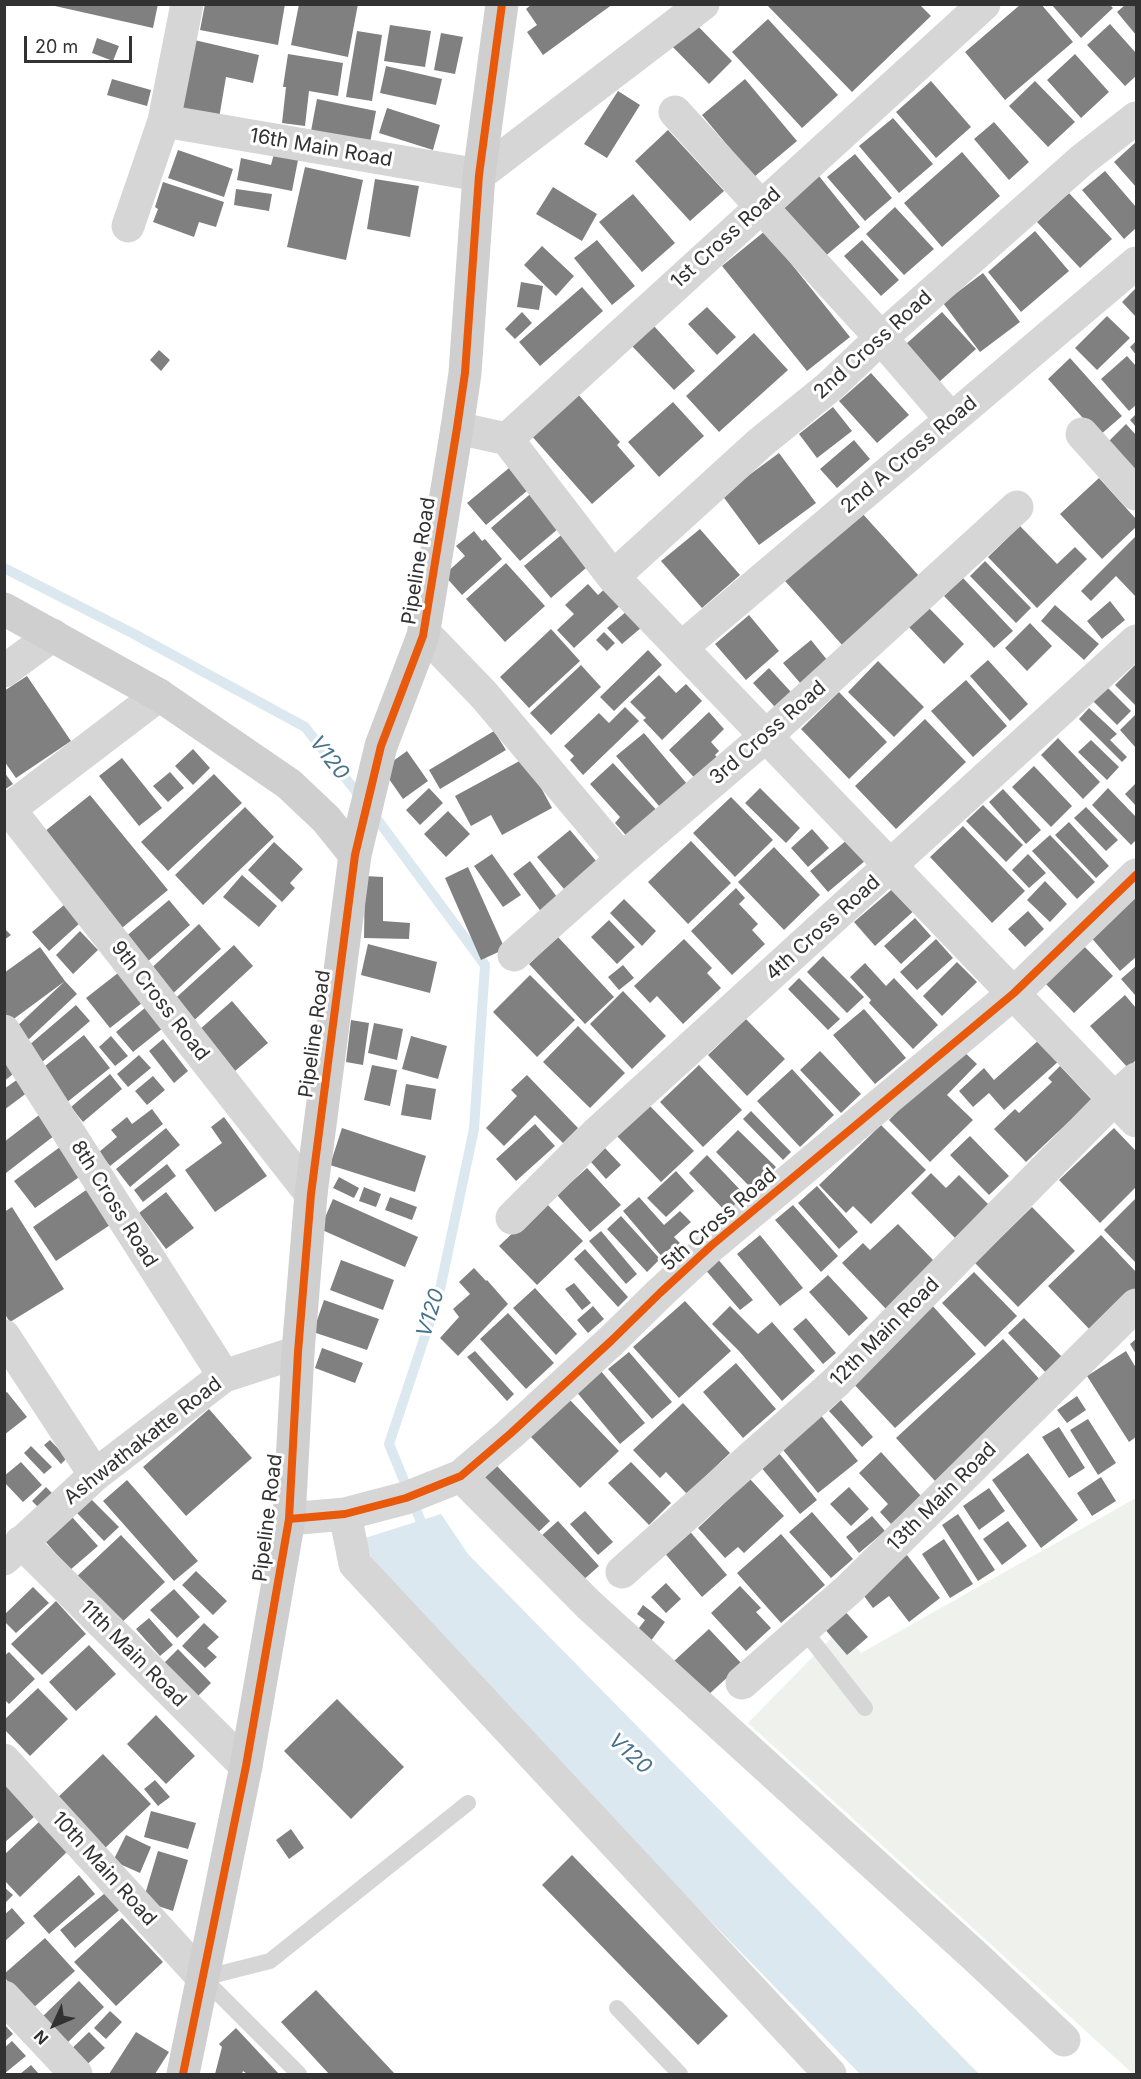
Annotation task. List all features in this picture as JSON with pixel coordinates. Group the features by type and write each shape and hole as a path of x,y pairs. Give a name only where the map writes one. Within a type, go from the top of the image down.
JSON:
{"street":[{"path":"128,225 164,121 187,4"},
{"name":"Pipeline Road","path":"183,2074 246,1766 289,1519 298,1352 311,1194 355,855 381,746 423,636 465,373 479,175 502,4"},
{"path":"479,175 703,4"},
{"name":"1st Cross Road","path":"507,439 984,4"},
{"path":"675,112 881,338 951,419"},
{"name":"2nd Cross Road","path":"613,577 760,443 829,387 1082,160 1137,118"},
{"name":"16th Main Road","path":"164,121 479,175"},
{"name":"2nd A Cross Road","path":"681,648 1137,263"},
{"path":"457,428 507,439 613,577 1014,993 1129,1100"},
{"path":"1082,434 1137,494"},
{"name":"3rd Cross Road","path":"514,955 766,736 1017,507"},
{"path":"4,609 159,695 289,784 326,819 355,855"},
{"path":"4,671 53,635"},
{"path":"423,636 432,641 484,695 622,859"},
{"name":"4th Cross Road","path":"513,1218 597,1133 1137,641"},
{"path":"7,811 159,695"},
{"name":"9th Cross Road","path":"7,811 311,1194"},
{"name":"5th Cross Road","path":"289,1519 345,1514 406,1498 461,1476 510,1434 712,1245 1014,993 1137,875"},
{"name":"8th Cross Road","path":"4,1031 224,1376"},
{"name":"12th Main Road","path":"622,1572 836,1382 1129,1100"},
{"name":"13th Main Road","path":"742,1683 849,1589 1137,1305"},
{"path":"4,1336 95,1475"},
{"name":"Ashwathakatte Road","path":"13,1550 95,1475 224,1376 298,1352"},
{"path":"461,1476 588,1604 1064,2040"},
{"path":"345,1514 355,1564 831,2074"},
{"name":"11th Main Road","path":"13,1550 246,1766"},
{"name":"10th Main Road","path":"4,1760 203,1978"},
{"path":"4,1997 76,2074"}],"lane":[{"path":"803,1629 865,1708"},
{"path":"203,1978 270,1961 468,1803"},
{"path":"203,1978 299,2074"},
{"path":"617,2008 680,2074"}],"shaded area":[{"path":"1136,1498 1136,2074 1133,2074 748,1723 841,1628 861,1653"}],"water":[{"path":"441,1514 468,1554 979,2074 860,2074 379,1582 365,1538"}],"building":[{"path":"46,4 158,4 153,28"},
{"path":"205,4 285,4 278,45 200,30"},
{"path":"299,4 358,4 348,57 291,45"},
{"path":"532,4 613,4 543,55 527,32 537,25 526,9"},
{"path":"1021,4 1041,4 1073,42 1005,100 965,52"},
{"path":"1051,4 1109,4 1113,8 1081,38"},
{"path":"1126,4 1136,4 1136,35 1117,12"},
{"path":"767,5 920,5 931,16 852,92"},
{"path":"690,18 732,61 709,84 667,41"},
{"path":"768,19 838,95 802,128 732,52"},
{"path":"1110,24 1136,53 1136,76 1125,86 1087,45"},
{"path":"390,25 431,31 425,67 384,61"},
{"path":"357,31 382,35 372,101 346,97"},
{"path":"441,33 463,37 455,74 434,70"},
{"path":"97,38 119,46 113,61 92,53"},
{"path":"190,39 259,55 253,83 226,77 218,124 181,117"},
{"path":"288,54 343,63 338,96 309,91 305,126 282,123 286,87 283,87"},
{"path":"1075,54 1109,92 1081,118 1047,80"},
{"path":"386,66 442,79 436,105 380,93"},
{"path":"112,79 151,90 147,106 107,95"},
{"path":"745,79 797,141 754,177 702,115"},
{"path":"931,81 971,127 936,158 896,112"},
{"path":"1035,81 1075,122 1048,147 1009,106"},
{"path":"618,91 640,105 607,158 584,144"},
{"path":"317,99 376,111 370,143 311,131"},
{"path":"387,108 440,125 433,150 379,133"},
{"path":"893,118 933,164 899,193 859,146"},
{"path":"994,122 1029,162 1009,180 974,139"},
{"path":"668,130 724,191 690,221 635,161"},
{"path":"1136,142 1136,187 1114,162"},
{"path":"178,150 233,169 224,197 168,178"},
{"path":"275,150 299,155 292,191 237,180 241,158 271,165"},
{"path":"962,152 1000,196 942,247 904,203"},
{"path":"855,154 892,198 865,221 827,177"},
{"path":"305,167 363,180 346,260 287,247"},
{"path":"1105,171 1136,207 1136,228 1124,239 1082,190"},
{"path":"819,176 860,227 823,258 781,207"},
{"path":"375,179 419,186 410,237 367,229"},
{"path":"163,182 224,202 216,227 199,222 194,237 153,222"},
{"path":"553,187 597,214 582,241 536,214"},
{"path":"236,189 272,194 269,211 234,205"},
{"path":"1069,193 1112,239 1080,268 1037,222"},
{"path":"633,194 675,243 642,272 599,222"},
{"path":"895,207 934,249 904,275 866,234"},
{"path":"765,231 850,337 807,371 722,266"},
{"path":"1035,231 1069,271 1021,312 988,272"},
{"path":"597,240 635,286 612,305 574,258"},
{"path":"862,240 899,280 881,296 844,256"},
{"path":"542,246 574,276 556,296 524,265"},
{"path":"983,273 1020,322 980,352 943,303"},
{"path":"521,282 543,286 539,310 517,307"},
{"path":"582,287 603,311 540,366 519,342"},
{"path":"1136,288 1136,317 1122,302"},
{"path":"707,307 736,337 717,355 688,324"},
{"path":"522,312 532,323 515,339 505,329"},
{"path":"942,312 976,349 939,382 906,344"},
{"path":"1107,316 1130,338 1097,370 1075,348"},
{"path":"654,326 695,371 674,390 632,346"},
{"path":"754,333 788,370 719,432 686,396"},
{"path":"1136,341 1136,355 1130,347"},
{"path":"159,350 170,360 161,371 150,360"},
{"path":"1127,356 1136,366 1136,405 1129,411 1101,379"},
{"path":"1070,358 1122,416 1099,436 1048,379"},
{"path":"871,373 909,415 877,443 839,401"},
{"path":"577,393 620,442 617,445 635,466 592,504 530,434"},
{"path":"673,402 704,436 659,477 628,442"},
{"path":"833,407 852,431 817,458 799,434"},
{"path":"1136,414 1136,427 1130,420"},
{"path":"1126,424 1136,435 1136,487 1100,450"},
{"path":"854,440 870,459 837,488 820,469"},
{"path":"779,453 816,503 759,545 722,495"},
{"path":"515,463 534,485 486,525 467,503"},
{"path":"1099,478 1136,519 1136,527 1102,559 1060,514"},
{"path":"536,489 565,523 520,561 491,528"},
{"path":"861,512 920,577 843,646 785,581"},
{"path":"1020,526 1057,564 1075,547 1087,559 1037,608 988,557"},
{"path":"700,529 740,575 702,608 661,561"},
{"path":"474,531 482,541 485,539 502,559 462,595 444,575 465,556 456,546"},
{"path":"566,531 593,562 551,598 524,566"},
{"path":"1136,536 1136,597 1116,576 1091,601 1081,591"},
{"path":"985,561 1031,608 1016,623 970,576"},
{"path":"506,563 545,606 505,642 466,599"},
{"path":"963,578 1013,631 994,648 944,596"},
{"path":"588,584 598,595 609,585 625,601 574,648 557,630 574,614 565,605"},
{"path":"1110,601 1125,620 1102,639 1087,621"},
{"path":"1055,605 1099,644 1084,660 1041,621"},
{"path":"928,607 964,644 944,664 908,626"},
{"path":"627,611 642,627 622,644 607,628"},
{"path":"749,615 779,651 746,680 715,644"},
{"path":"1030,623 1052,646 1027,671 1005,648"},
{"path":"551,629 580,661 529,708 500,677"},
{"path":"604,632 615,643 607,651 596,640"},
{"path":"811,640 828,661 801,684 783,663"},
{"path":"648,650 662,665 614,711 600,697"},
{"path":"988,660 1028,704 1010,721 970,676"},
{"path":"878,661 924,707 894,737 848,692"},
{"path":"1136,664 1136,706 1115,685"},
{"path":"581,665 601,687 551,735 530,713"},
{"path":"769,668 791,692 775,707 753,683"},
{"path":"659,675 676,693 686,684 702,701 662,740 643,720 646,718 630,702"},
{"path":"27,676 71,741 16,778 4,761 4,691"},
{"path":"966,680 1007,726 973,757 931,711"},
{"path":"1107,687 1131,711 1117,725 1093,701"},
{"path":"839,692 887,742 849,779 801,729"},
{"path":"625,707 639,721 583,775 570,760 574,756 564,746 599,713 609,723"},
{"path":"1089,708 1117,734 1110,740 1127,757 1122,762 1079,719"},
{"path":"709,712 724,729 711,742 719,751 715,755 723,764 701,785 669,750"},
{"path":"1136,714 1136,748 1120,730"},
{"path":"925,719 966,762 896,829 855,786"},
{"path":"494,731 506,750 440,789 429,770"},
{"path":"644,733 693,791 666,814 616,756"},
{"path":"1058,738 1100,782 1083,799 1041,755"},
{"path":"1091,740 1119,767 1107,780 1078,752"},
{"path":"193,749 210,768 193,785 175,766"},
{"path":"407,751 428,781 403,799 382,769"},
{"path":"122,758 162,808 139,826 99,776"},
{"path":"525,758 552,808 502,835 491,815 471,826 455,796"},
{"path":"613,763 662,816 632,842 615,823 620,817 590,784"},
{"path":"1034,766 1072,806 1051,827 1012,787"},
{"path":"4,772 13,784 4,790"},
{"path":"170,772 184,788 168,802 153,786"},
{"path":"214,774 242,803 168,871 141,842"},
{"path":"1136,783 1136,806 1125,794"},
{"path":"429,788 443,803 420,825 406,810"},
{"path":"760,788 800,828 786,843 745,803"},
{"path":"1108,788 1136,817 1136,840 1131,845 1092,805"},
{"path":"1003,789 1041,830 1026,844 989,802"},
{"path":"90,795 168,890 117,932 39,836"},
{"path":"731,797 773,840 735,877 693,833"},
{"path":"983,805 1023,845 1006,862 966,821"},
{"path":"245,807 274,837 203,905 175,875"},
{"path":"1086,807 1118,840 1106,851 1074,818"},
{"path":"448,811 470,834 446,857 424,834"},
{"path":"1069,822 1109,866 1096,878 1055,835"},
{"path":"963,826 1025,891 992,923 930,857"},
{"path":"812,829 829,848 808,867 791,848"},
{"path":"570,830 597,862 564,889 537,857"},
{"path":"854,834 872,855 828,892 810,871"},
{"path":"1050,835 1095,882 1077,899 1032,851"},
{"path":"691,841 731,883 688,924 648,882"},
{"path":"274,842 303,869 290,883 295,888 282,902 248,870"},
{"path":"774,847 820,895 784,930 738,882"},
{"path":"492,854 521,895 503,907 474,866"},
{"path":"1028,854 1046,873 1029,888 1012,870"},
{"path":"530,861 560,901 542,913 513,874"},
{"path":"468,867 505,949 481,960 445,878"},
{"path":"242,875 277,906 259,927 223,897"},
{"path":"365,876 383,877 383,921 410,923 409,939 364,938"},
{"path":"1045,881 1067,904 1050,922 1027,900"},
{"path":"897,885 917,908 875,946 854,922"},
{"path":"736,888 745,898 739,904 758,924 752,930 765,944 732,975 691,931"},
{"path":"1136,893 1136,957 1120,971 1089,935"},
{"path":"624,899 656,931 642,946 610,913"},
{"path":"169,900 190,925 139,969 117,944"},
{"path":"64,905 80,923 49,951 32,932"},
{"path":"1028,911 1044,929 1025,947 1008,929"},
{"path":"915,918 931,936 901,964 884,946"},
{"path":"609,920 635,947 617,964 591,937"},
{"path":"199,924 221,949 168,998 145,974"},
{"path":"4,928 11,935 4,940"},
{"path":"80,931 98,950 73,974 56,955"},
{"path":"558,937 614,997 585,1024 529,964"},
{"path":"684,939 712,968 707,973 721,988 683,1024 657,996 650,1003 634,986"},
{"path":"936,939 953,958 917,990 900,972"},
{"path":"1081,943 1113,976 1074,1013 1042,980"},
{"path":"368,944 437,962 430,993 361,975"},
{"path":"234,945 253,966 188,1026 168,1005"},
{"path":"40,947 65,981 11,1021 4,1012 4,973"},
{"path":"823,956 864,997 847,1013 807,972"},
{"path":"957,962 977,982 942,1016 923,996"},
{"path":"865,963 886,986 894,978 938,1025 913,1049 869,1003 871,1000 850,977"},
{"path":"623,965 634,978 619,990 608,977"},
{"path":"1136,966 1136,994 1135,995 1121,979"},
{"path":"118,973 142,1003 110,1028 86,998"},
{"path":"530,975 575,1020 537,1057 493,1012"},
{"path":"799,978 840,1019 828,1030 788,989"},
{"path":"65,981 77,994 27,1041 15,1028"},
{"path":"623,991 666,1036 632,1069 590,1024"},
{"path":"1125,995 1136,1008 1136,1060 1128,1068 1090,1026"},
{"path":"232,1001 268,1043 235,1071 199,1030"},
{"path":"76,1005 90,1021 41,1063 28,1046"},
{"path":"146,1007 163,1028 133,1052 116,1032"},
{"path":"864,1009 906,1058 875,1084 833,1035"},
{"path":"746,1019 785,1059 747,1096 708,1055"},
{"path":"351,1020 369,1023 363,1065 346,1062"},
{"path":"374,1023 403,1029 397,1060 368,1053"},
{"path":"578,1026 625,1073 590,1108 543,1062"},
{"path":"84,1035 110,1068 66,1103 40,1070"},
{"path":"111,1036 128,1056 115,1066 99,1047"},
{"path":"411,1036 447,1046 438,1079 402,1069"},
{"path":"163,1039 188,1071 174,1083 149,1051"},
{"path":"1040,1039 1060,1060 1004,1110 989,1093 973,1107 959,1091 984,1068 994,1080"},
{"path":"960,1048 977,1064 947,1095 973,1120 930,1162 889,1120"},
{"path":"820,1051 861,1094 841,1113 800,1070"},
{"path":"4,1054 17,1071 4,1081"},
{"path":"139,1055 151,1068 128,1087 117,1074"},
{"path":"372,1065 397,1070 390,1106 364,1100"},
{"path":"699,1065 742,1110 703,1147 660,1102"},
{"path":"1060,1066 1092,1100 1026,1162 994,1129 1015,1109 1019,1113 1052,1082 1048,1078"},
{"path":"792,1069 834,1115 800,1147 757,1101"},
{"path":"110,1074 122,1089 83,1122 71,1107"},
{"path":"527,1075 578,1128 563,1143 535,1115 504,1146 486,1128 517,1096 511,1090"},
{"path":"153,1076 165,1090 147,1105 135,1091"},
{"path":"18,1079 28,1092 4,1110 4,1089"},
{"path":"406,1084 436,1089 431,1120 401,1115"},
{"path":"648,1104 694,1151 661,1182 616,1135"},
{"path":"152,1109 163,1124 110,1166 99,1152 117,1137 111,1130 127,1117 132,1124"},
{"path":"751,1111 791,1152 783,1160 743,1119"},
{"path":"43,1112 59,1132 6,1173 4,1171 4,1142"},
{"path":"224,1117 267,1176 215,1212 185,1170 222,1143 211,1127"},
{"path":"535,1124 555,1146 516,1181 496,1159"},
{"path":"881,1125 926,1170 871,1224 853,1206 846,1213 819,1185"},
{"path":"166,1128 180,1145 130,1187 116,1169"},
{"path":"342,1128 426,1156 415,1192 330,1165"},
{"path":"1114,1128 1136,1151 1136,1187 1100,1223 1059,1180"},
{"path":"738,1130 776,1167 753,1190 716,1152"},
{"path":"970,1136 1009,1176 989,1195 950,1155"},
{"path":"64,1144 85,1173 35,1208 14,1181"},
{"path":"605,1148 621,1165 606,1179 591,1162"},
{"path":"707,1155 746,1196 728,1214 689,1173"},
{"path":"167,1164 176,1176 143,1202 134,1190"},
{"path":"587,1168 621,1205 590,1232 557,1195"},
{"path":"676,1171 694,1191 666,1217 647,1198"},
{"path":"931,1173 946,1188 959,1175 989,1205 955,1238 911,1193"},
{"path":"339,1177 359,1188 354,1198 333,1188"},
{"path":"817,1186 858,1232 839,1249 798,1203"},
{"path":"364,1187 381,1194 376,1207 359,1201"},
{"path":"89,1188 113,1223 56,1261 33,1227"},
{"path":"166,1192 194,1228 166,1249 139,1213"},
{"path":"390,1197 417,1207 412,1220 385,1210"},
{"path":"639,1197 664,1225 680,1211 691,1222 674,1237 680,1243 663,1258 623,1211"},
{"path":"1136,1198 1136,1263 1104,1230"},
{"path":"333,1199 418,1237 405,1267 320,1229"},
{"path":"545,1202 583,1241 537,1285 499,1246"},
{"path":"793,1205 838,1256 821,1272 775,1220"},
{"path":"12,1207 64,1289 10,1322 4,1313 4,1212"},
{"path":"1032,1207 1075,1251 1018,1307 975,1263"},
{"path":"621,1216 660,1259 647,1272 607,1229"},
{"path":"898,1224 935,1262 886,1309 842,1263 863,1243 870,1250"},
{"path":"601,1231 637,1274 626,1284 589,1241"},
{"path":"760,1235 803,1288 780,1306 737,1254"},
{"path":"1101,1235 1136,1272 1136,1290 1092,1332 1048,1286"},
{"path":"585,1249 628,1297 618,1307 574,1259"},
{"path":"716,1257 753,1300 740,1310 703,1267"},
{"path":"341,1260 394,1280 383,1310 330,1290"},
{"path":"474,1268 508,1304 458,1356 440,1338 459,1317 453,1309 470,1294 459,1282"},
{"path":"974,1272 1017,1316 985,1347 942,1303"},
{"path":"828,1275 868,1318 849,1336 809,1292"},
{"path":"574,1283 591,1303 582,1310 565,1289"},
{"path":"535,1288 577,1334 556,1355 513,1308"},
{"path":"324,1300 379,1319 367,1350 313,1332"},
{"path":"685,1301 731,1351 679,1398 633,1347"},
{"path":"931,1304 976,1354 895,1428 849,1379"},
{"path":"593,1306 604,1319 588,1333 577,1320"},
{"path":"730,1306 758,1334 772,1322 815,1371 782,1401 739,1351 712,1324"},
{"path":"508,1313 554,1363 526,1389 480,1339"},
{"path":"806,1318 836,1353 823,1364 793,1329"},
{"path":"1024,1318 1065,1360 1049,1376 1008,1333"},
{"path":"1003,1339 1042,1382 935,1481 896,1438"},
{"path":"1136,1339 1136,1354 1130,1344"},
{"path":"322,1348 363,1363 355,1383 315,1368"},
{"path":"475,1351 514,1394 507,1401 467,1357"},
{"path":"1126,1351 1136,1368 1136,1437 1129,1442 1087,1376"},
{"path":"629,1352 672,1402 652,1419 608,1369"},
{"path":"736,1363 776,1409 743,1438 703,1392"},
{"path":"600,1370 645,1423 620,1444 575,1390"},
{"path":"7,1392 27,1417 4,1435 4,1394"},
{"path":"1077,1396 1086,1410 1067,1423 1057,1410"},
{"path":"569,1399 619,1451 580,1488 530,1436"},
{"path":"841,1400 873,1437 862,1447 829,1411"},
{"path":"683,1403 730,1453 687,1494 666,1472 660,1478 633,1450"},
{"path":"209,1409 252,1458 186,1516 143,1467"},
{"path":"819,1413 858,1461 818,1493 779,1445"},
{"path":"1088,1419 1116,1463 1098,1475 1070,1430"},
{"path":"1059,1427 1085,1468 1069,1478 1042,1437"},
{"path":"50,1440 67,1458 61,1464 44,1445"},
{"path":"31,1446 52,1467 44,1474 24,1453"},
{"path":"778,1452 817,1500 800,1514 760,1466"},
{"path":"881,1452 921,1496 891,1524 880,1512 888,1504 859,1473"},
{"path":"1028,1453 1078,1520 1041,1548 992,1480"},
{"path":"21,1462 42,1485 23,1502 4,1482 4,1476"},
{"path":"631,1462 671,1503 649,1525 608,1483"},
{"path":"497,1466 550,1521 529,1541 476,1486"},
{"path":"1101,1477 1116,1501 1092,1516 1077,1493"},
{"path":"750,1479 784,1516 744,1553 738,1547 725,1558 698,1528"},
{"path":"127,1480 198,1561 174,1581 103,1501"},
{"path":"46,1487 53,1494 39,1508 32,1501"},
{"path":"849,1487 869,1509 851,1526 830,1504"},
{"path":"989,1488 1005,1511 979,1530 963,1506"},
{"path":"91,1499 119,1527 104,1541 77,1513"},
{"path":"585,1511 613,1542 598,1555 570,1524"},
{"path":"812,1512 853,1559 831,1578 789,1532"},
{"path":"958,1514 995,1570 978,1581 942,1525"},
{"path":"872,1516 885,1531 859,1553 846,1537"},
{"path":"72,1517 98,1546 70,1570 45,1541"},
{"path":"558,1521 599,1566 581,1582 540,1537"},
{"path":"1008,1521 1027,1546 1002,1565 983,1539"},
{"path":"687,1528 727,1575 702,1597 662,1550"},
{"path":"781,1534 825,1585 781,1623 737,1573"},
{"path":"121,1535 165,1582 117,1627 73,1580"},
{"path":"944,1539 973,1584 950,1598 922,1554"},
{"path":"907,1555 940,1598 909,1622 889,1596 873,1608 861,1592"},
{"path":"196,1571 227,1601 213,1615 182,1585"},
{"path":"666,1583 681,1599 666,1613 651,1597"},
{"path":"740,1586 761,1608 756,1612 771,1628 746,1651 711,1613"},
{"path":"33,1587 49,1603 16,1633 4,1621 4,1615"},
{"path":"174,1589 200,1617 177,1638 150,1610"},
{"path":"56,1601 86,1634 42,1675 11,1644"},
{"path":"643,1605 665,1622 647,1646 633,1636 645,1620 637,1614"},
{"path":"843,1609 868,1637 847,1655 823,1627"},
{"path":"149,1618 173,1645 160,1656 136,1629"},
{"path":"204,1623 219,1637 207,1648 217,1657 205,1668 182,1646"},
{"path":"709,1629 742,1664 707,1696 674,1661"},
{"path":"89,1645 116,1674 76,1711 49,1682"},
{"path":"178,1649 211,1683 195,1699 163,1664"},
{"path":"9,1652 35,1679 9,1704 4,1699 4,1656"},
{"path":"38,1688 68,1719 30,1756 4,1729 4,1720"},
{"path":"337,1699 404,1767 351,1819 284,1751"},
{"path":"156,1715 195,1756 166,1784 127,1744"},
{"path":"103,1754 151,1804 102,1851 54,1801"},
{"path":"155,1780 170,1797 158,1806 144,1789"},
{"path":"4,1783 34,1817 4,1843"},
{"path":"151,1811 196,1823 188,1849 144,1837"},
{"path":"40,1821 69,1850 20,1897 4,1880 4,1855"},
{"path":"291,1829 304,1848 289,1859 276,1840"},
{"path":"126,1835 151,1847 140,1873 113,1861"},
{"path":"158,1851 188,1860 173,1911 143,1901"},
{"path":"572,1855 728,2016 698,2045 542,1885"},
{"path":"79,1875 95,1894 49,1934 33,1916"},
{"path":"4,1887 13,1895 6,1902 4,1900"},
{"path":"110,1889 124,1906 75,1948 60,1930"},
{"path":"12,1908 25,1923 4,1942 4,1915"},
{"path":"122,1918 163,1962 116,2006 74,1962"},
{"path":"45,1938 75,1971 32,2009 4,1977 4,1974"},
{"path":"79,1981 104,2007 64,2046 39,2020"},
{"path":"316,1990 395,2074 329,2074 281,2022"},
{"path":"110,2011 122,2022 106,2039 94,2028"},
{"path":"4,2024 13,2034 4,2042"},
{"path":"236,2028 279,2074 247,2074 243,2071 242,2074 215,2074 222,2047 219,2044"},
{"path":"89,2032 105,2048 80,2071 65,2055"},
{"path":"136,2032 169,2052 155,2074 109,2074"},
{"path":"12,2041 26,2056 4,2074 4,2048"},
{"path":"31,2065 39,2074 20,2074"}],"waterway":[{"name":"V120","path":"4,568 134,634 305,727 362,799"},
{"name":"V120","path":"371,811 485,965 474,1129 439,1294 389,1444 426,1534"}],"cycle path":[{"path":"183,2074 246,1766 289,1519 298,1352 311,1194 355,855 381,746 423,636 465,373 479,175 502,4"},
{"path":"289,1519 345,1514 406,1498 461,1476 510,1434 712,1245 1014,993 1136,875"}]}
